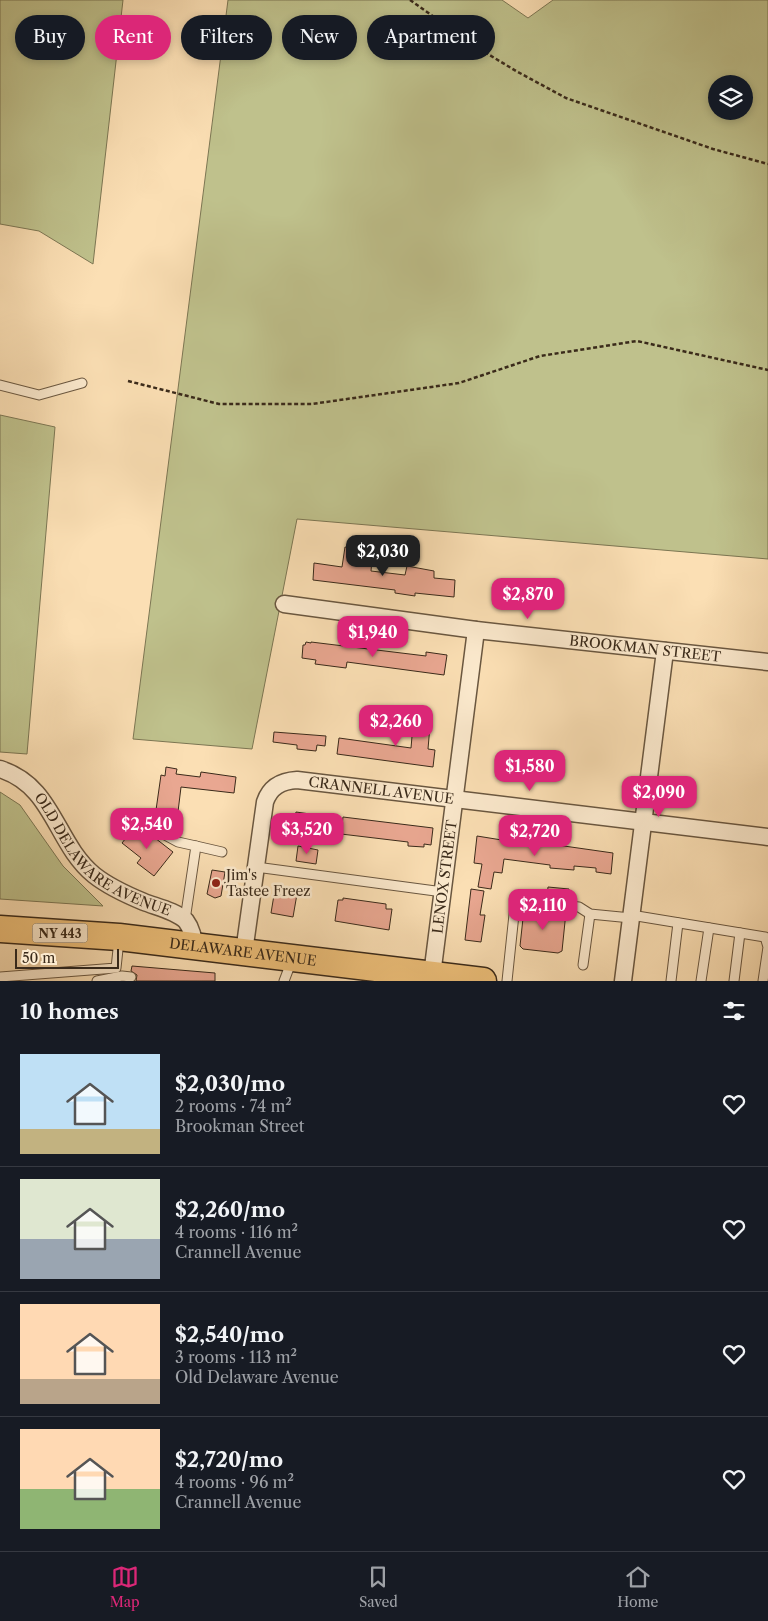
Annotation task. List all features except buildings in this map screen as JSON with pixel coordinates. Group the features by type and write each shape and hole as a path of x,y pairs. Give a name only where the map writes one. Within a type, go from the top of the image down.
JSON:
{"main road":[{"name":"DELAWARE AVENUE","path":"0,929 119,937 244,952 289,969 432,975 484,981"}],"street":[{"name":"BROOKMAN STREET","path":"284,604 476,630 768,662"},
{"name":"LENOX STREET","path":"432,975 456,799 476,630"},
{"path":"623,981 665,651"},
{"name":"OLD DELAWARE AVENUE","path":"0,768 18,777 38,793 51,811 73,851 92,873 122,892 184,920 191,929 194,946"},
{"name":"CRANNELL AVENUE","path":"256,867 266,800 275,786 291,780 768,837"},
{"path":"244,952 256,867"}],"lane":[{"path":"0,385 39,395 82,383"},
{"path":"165,835 178,842 222,852"},
{"path":"184,920 196,846"},
{"path":"256,867 443,892"},
{"path":"507,981 515,905 518,900 524,899 579,907 590,914 678,923 765,937 768,947 763,981"},
{"path":"583,965 590,914"},
{"path":"671,981 678,923"},
{"path":"701,981 709,928"},
{"path":"734,981 740,933"},
{"path":"0,977 116,968 119,937"},
{"path":"97,981 122,976 131,977"}],"path":[{"path":"410,0 478,48 566,98 713,149 768,164"},
{"path":"128,381 219,404 312,404 459,383 540,356 636,341 768,370"}],"green space":[{"path":"0,0 123,0 121,15 95,15 95,60 116,60 93,264 39,231 0,224"},
{"path":"228,0 502,0 528,18 553,0 768,0 768,559 297,519 252,749 133,739 220,60 272,60 272,15 226,15"},
{"path":"0,415 55,427 27,754 0,752"},
{"path":"0,792 20,805 63,866 103,906 0,899"}],"shaded area":[{"path":"401,542 413,543 410,564 398,562"}],"place":[{"name":"Jim's Tastee Freez","path":"216,883"}]}
